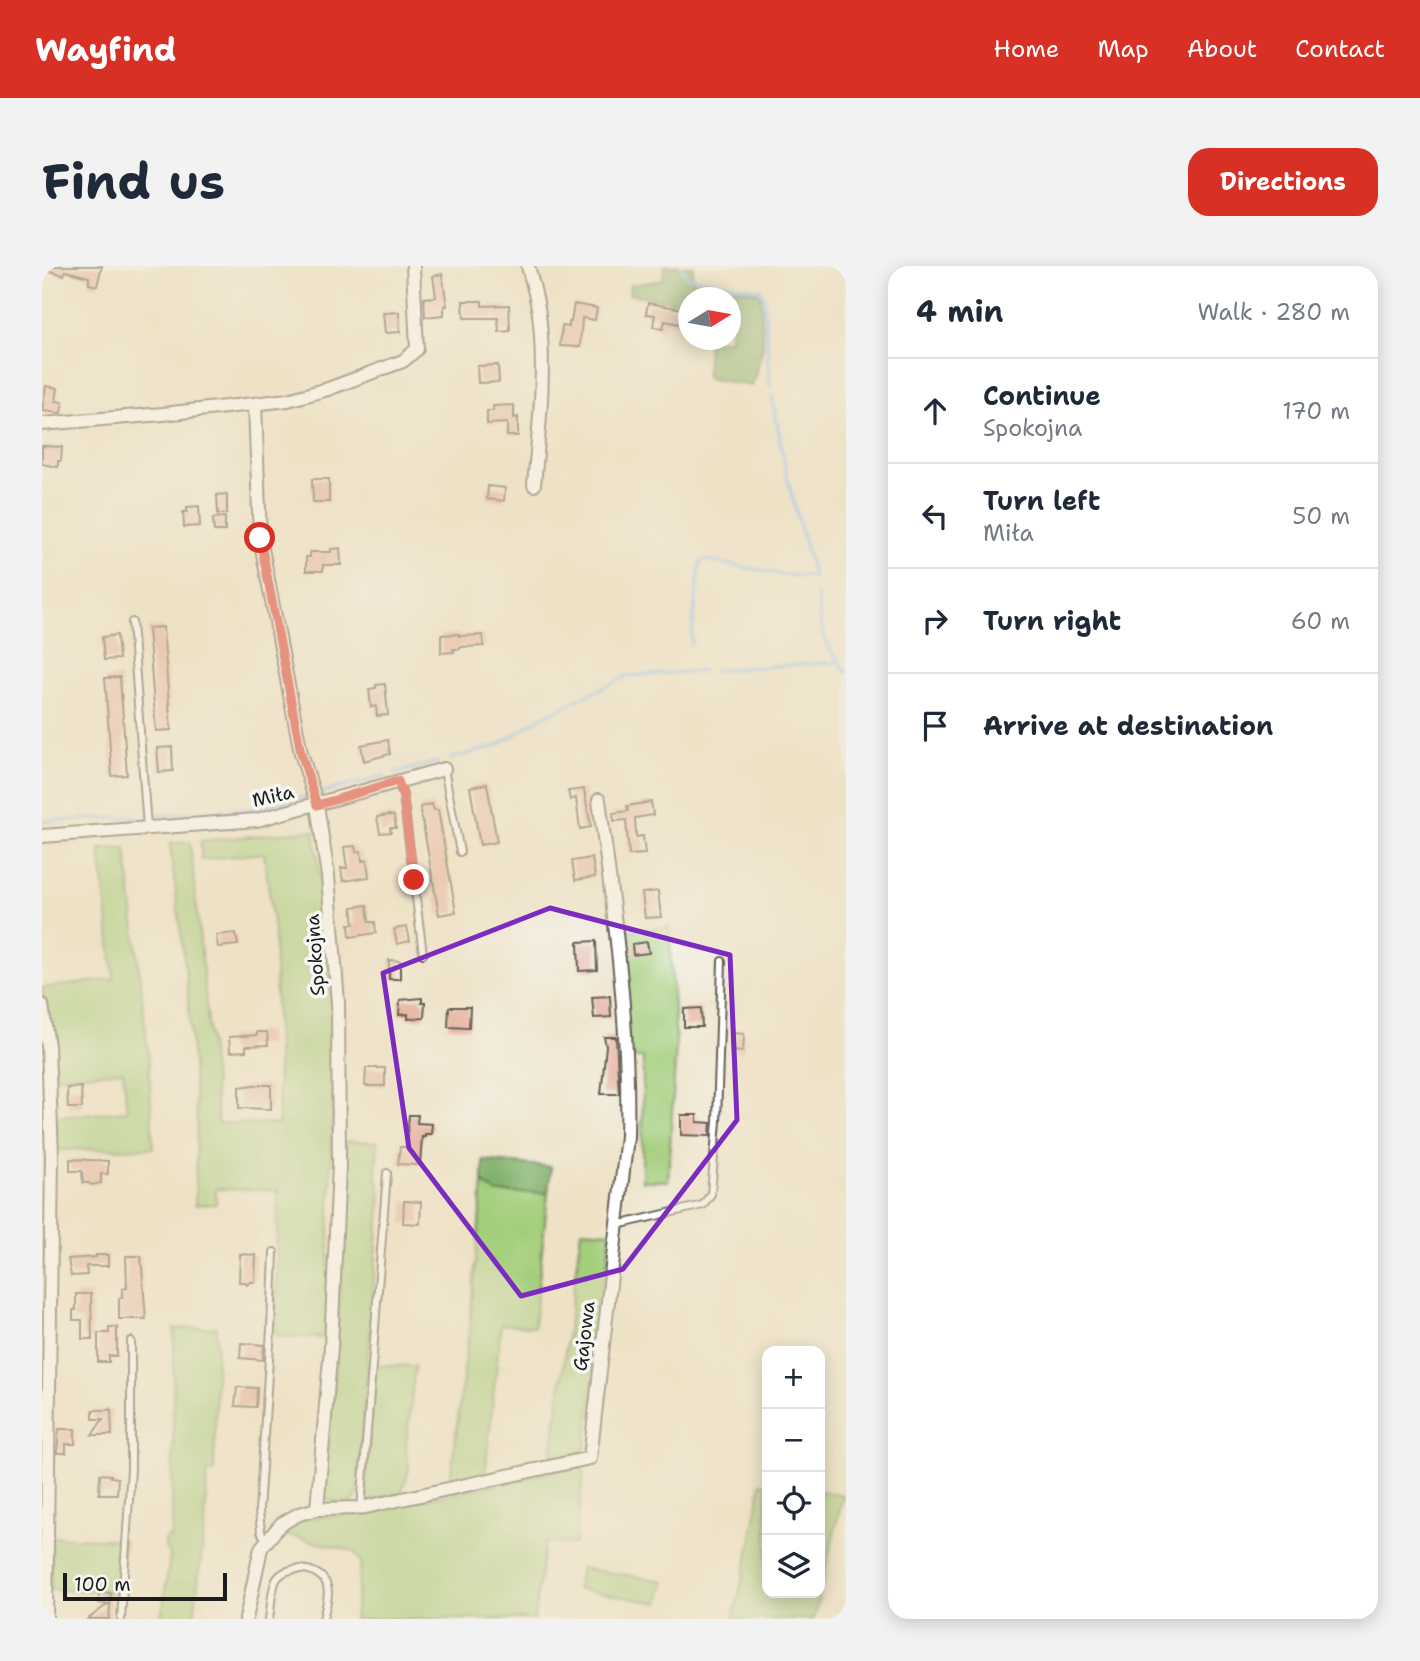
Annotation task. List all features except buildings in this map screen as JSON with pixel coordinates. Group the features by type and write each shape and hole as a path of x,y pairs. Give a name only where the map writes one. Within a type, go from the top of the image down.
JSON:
{"street":[{"path":"42,424 288,400 328,389 403,361 417,349 413,266"},
{"path":"528,266 539,313 541,337 539,431 534,485"},
{"name":"Spokojna","path":"255,405 260,538 301,753 317,805 334,943 340,1060 340,1166 331,1347 317,1508"},
{"name":"Miła","path":"42,836 257,820 444,769"},
{"name":"Gajowa","path":"266,1540 281,1524 317,1508 361,1508 590,1458 627,1136 628,1060 612,897 599,800"},
{"path":"42,1005 48,1046 46,1619"},
{"path":"246,1619 261,1548 266,1540"}],"lane":[{"path":"132,622 147,830"},
{"path":"444,769 460,852"},
{"path":"398,781 403,795 423,954"},
{"path":"617,1225 703,1205 711,1194 717,1121 722,961"},
{"path":"361,1508 387,1173"},
{"path":"266,1540 261,1532 259,1511 271,1342 274,1252"},
{"path":"121,1619 131,1469 131,1341"},
{"path":"269,1619 277,1579 293,1569 323,1577 328,1592 323,1619"}],"highlighted area":[{"path":"550,908 730,955 737,1120 623,1269 521,1296 409,1148 383,973"}],"green space":[{"path":"664,266 693,266 693,282 725,287 678,287 678,302 629,294 630,285 663,280"},
{"path":"741,290 757,292 761,296 763,347 752,386 706,378 707,350 741,350"},
{"path":"314,830 328,936 334,1049 327,1338 275,1336 278,1190 216,1189 216,1204 195,1205 197,1123 187,983 170,844 190,842 218,1123 279,1124 274,931 264,853 201,860 201,841"},
{"path":"126,848 149,1061 153,1148 56,1150 54,1117 127,1111 123,1071 54,1077 53,1047 42,988 114,979 100,849"},
{"path":"669,927 676,1044 668,1181 642,1181 643,1058 631,1058 619,931"},
{"path":"345,1141 378,1142 376,1173 381,1194 357,1495 353,1502 344,1504 323,1499 337,1346"},
{"path":"483,1160 551,1167 548,1193 497,1193 483,1183"},
{"path":"483,1183 497,1193 548,1193 534,1327 501,1324 485,1475 450,1482 470,1321"},
{"path":"581,1230 611,1232 586,1447 580,1453 551,1460"},
{"path":"217,1327 214,1473 207,1472 205,1522 194,1619 161,1619 170,1556 165,1540 172,1534 174,1329"},
{"path":"375,1365 415,1366 406,1446 409,1470 401,1494 369,1501 365,1498"},
{"path":"581,1466 584,1472 575,1544 545,1542 534,1619 354,1619 361,1563 354,1551 281,1534 299,1520 365,1512"},
{"path":"762,1483 762,1598 819,1598 814,1619 733,1619"},
{"path":"825,1492 843,1495 825,1572"},
{"path":"52,1537 124,1540 120,1592 51,1590"},
{"path":"581,1568 664,1581 659,1603 577,1589"}],"waterway":[{"path":"682,266 687,277 761,290 764,297 770,386"},
{"path":"772,396 787,477 814,578"},
{"path":"691,644 700,562 706,560 785,575 813,576"},
{"path":"817,593 824,637 839,662"},
{"path":"714,670 839,662 846,672"},
{"path":"450,759 497,746 542,717 627,676 702,671"},
{"path":"395,773 437,762"},
{"path":"320,793 384,776"},
{"path":"153,816 256,809 305,797"},
{"path":"42,821 137,817"}],"route":[{"path":"260,538 292,711 317,805 398,781 403,795 414,880"}]}
